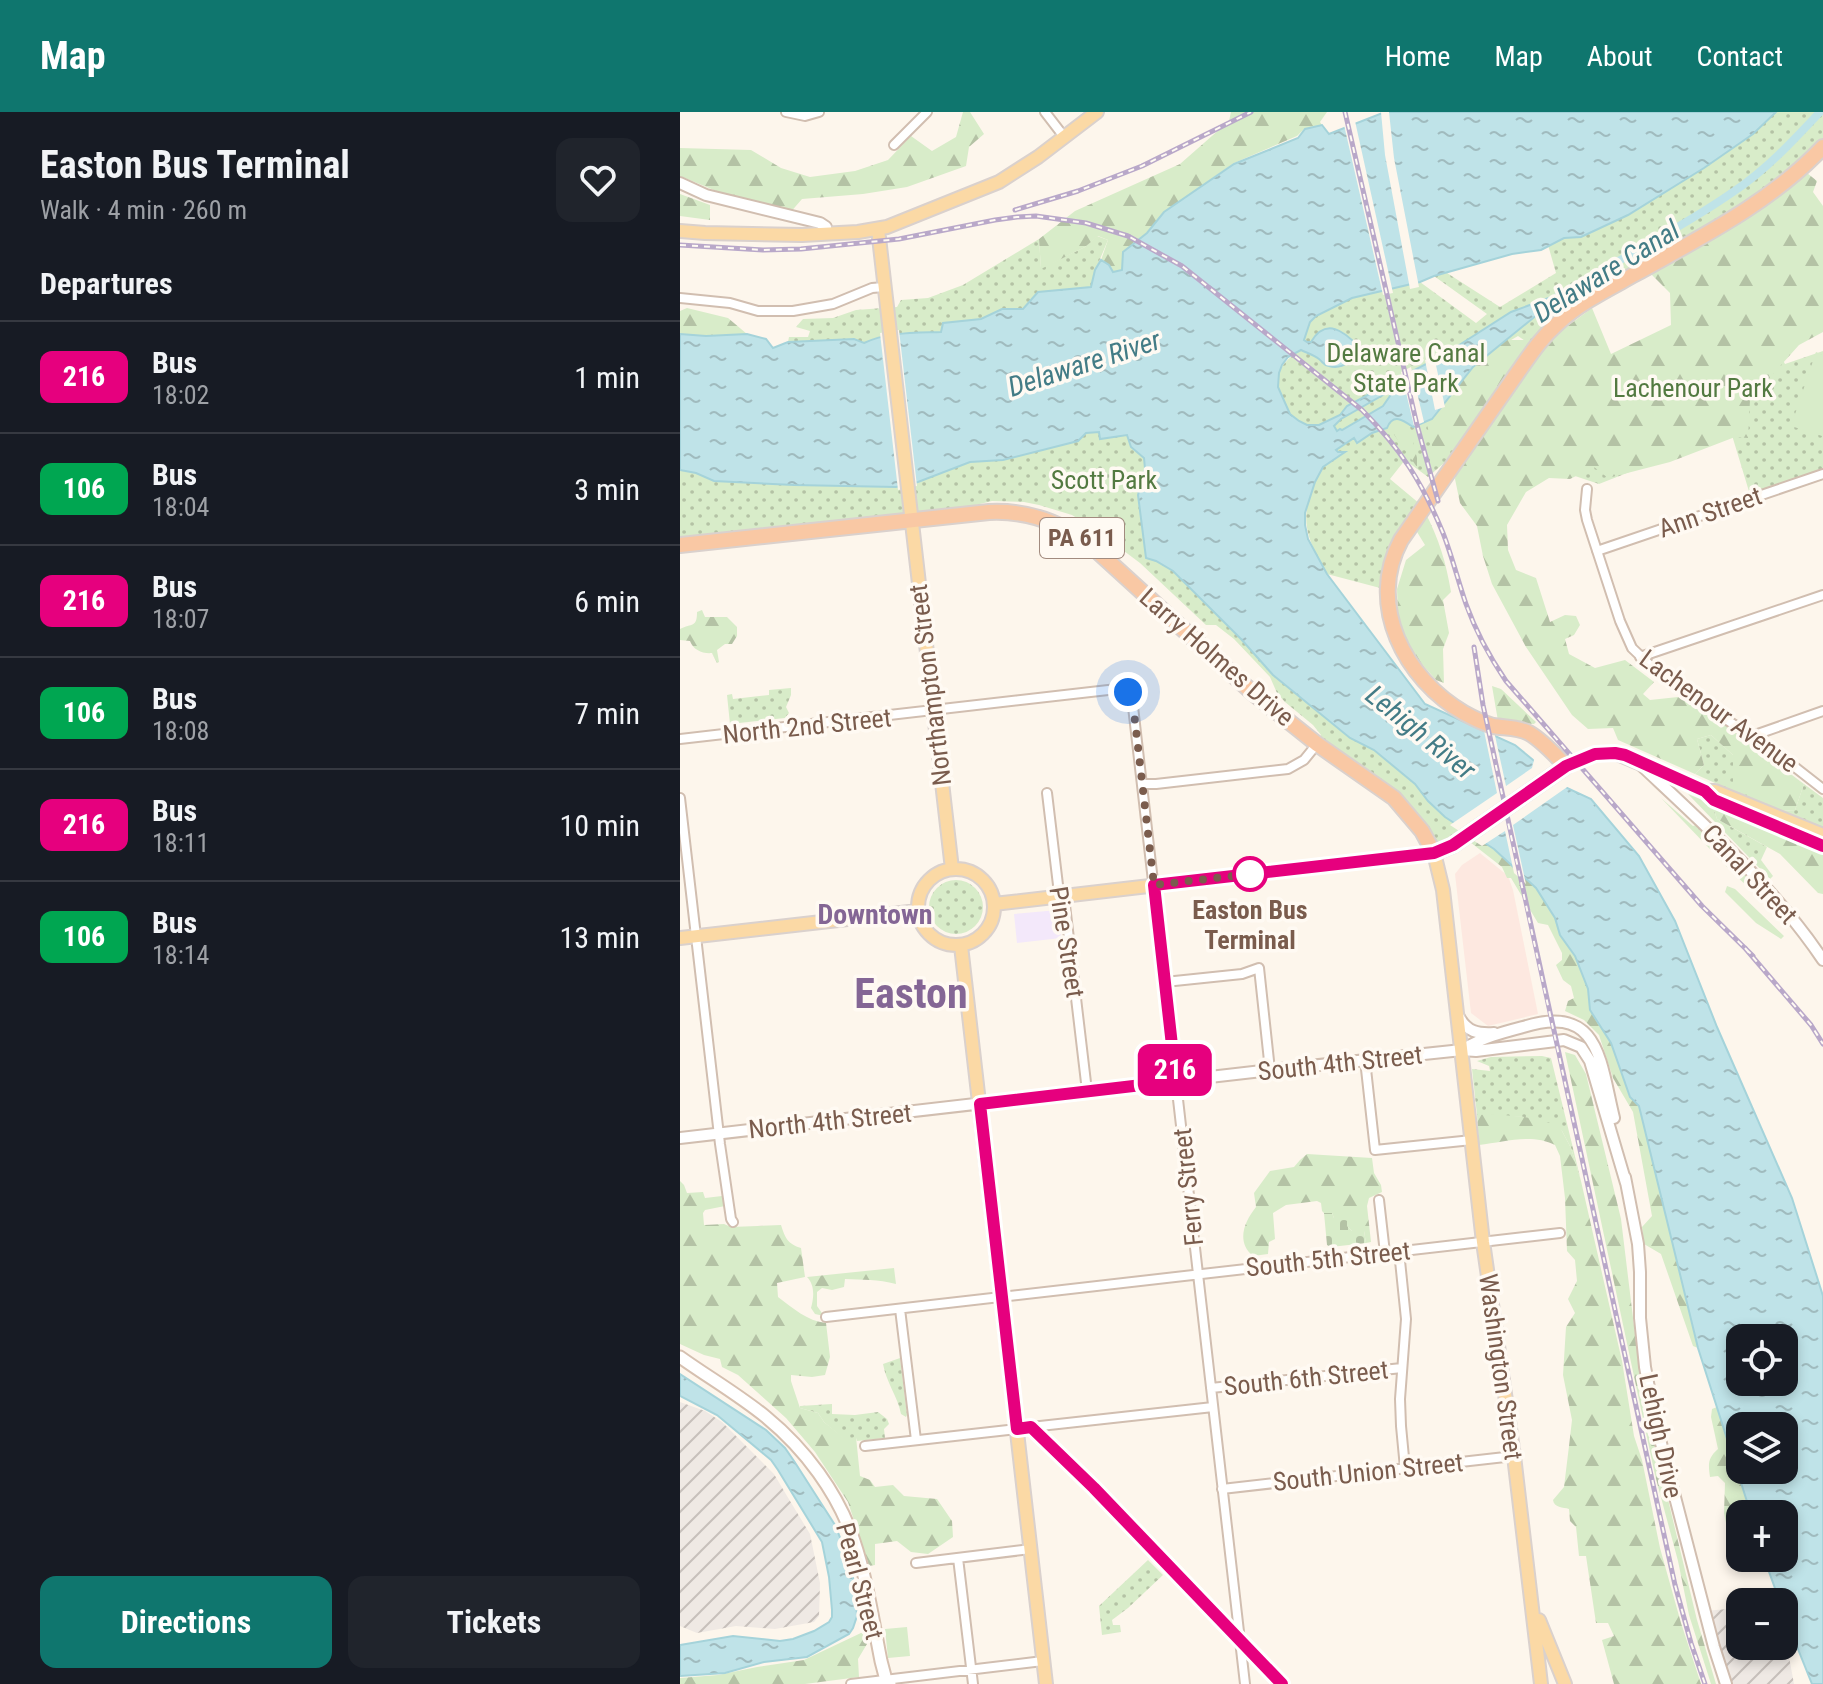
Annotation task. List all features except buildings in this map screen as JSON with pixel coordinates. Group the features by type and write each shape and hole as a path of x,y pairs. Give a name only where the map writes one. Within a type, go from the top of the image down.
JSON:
{"highway":[{"path":"1434,853 1463,838 1562,769 1538,740 1528,733 1489,725 1444,699 1420,676 1402,651 1391,620 1387,589 1392,559 1401,540 1536,347 1556,325 1598,295 1759,202 1823,147"},
{"name":"Larry Holmes Drive","path":"680,545 1003,511 1035,515 1061,525 1095,549 1234,676 1317,744 1394,798 1417,824 1434,853"}],"main road":[{"path":"680,231 781,235 878,229 992,185 1038,157 1097,112"},
{"name":"Northampton Street","path":"878,229 952,869"},
{"path":"1562,769 1588,756 1615,753 1635,759 1705,791 1714,800 1823,846"},
{"path":"1705,791 1715,791 1823,835"},
{"path":"994,904 1434,853"},
{"name":"Larry Holmes Drive","path":"1434,853 1443,890 1462,1050"},
{"path":"952,869 979,877 992,893 994,904 986,931 961,946 951,946 932,937 920,921 918,911 920,895 928,882 952,869"},
{"path":"680,938 918,911"},
{"path":"961,946 1046,1684"},
{"name":"Washington Street","path":"1462,1050 1483,1242 1514,1456 1541,1684"},
{"name":"Pearl Street","path":"680,1357 768,1419 799,1449 821,1477 842,1512 855,1543 887,1683"},
{"path":"1531,1602 1565,1684"},
{"path":"1539,1664 1556,1664"}],"street":[{"path":"786,112 805,116 819,112"},
{"path":"894,145 927,112"},
{"path":"1045,112 1065,138"},
{"path":"680,183 706,195 818,222 826,227 827,234"},
{"path":"680,298 730,303 758,311 793,311 833,304 872,288 884,287"},
{"name":"Ann Street","path":"1597,551 1823,474"},
{"name":"Lachenour Avenue","path":"1587,489 1585,510 1620,621 1632,648 1673,684 1798,768 1823,789"},
{"path":"1640,657 1823,595"},
{"name":"North 2nd Street","path":"680,739 1115,689 1128,692"},
{"name":"Ferry Street","path":"1128,692 1133,704 1245,1684"},
{"path":"1752,736 1823,711"},
{"path":"1142,784 1288,769 1304,760 1317,744"},
{"name":"Canal Street","path":"1635,759 1743,861 1793,917 1823,960"},
{"name":"Pine Street","path":"1047,793 1058,885 1065,905 1087,1091"},
{"path":"680,798 718,1134 733,1222"},
{"path":"1165,982 1242,974 1259,968 1270,1070"},
{"path":"1459,1017 1471,1031 1508,1031"},
{"name":"Lehigh Drive","path":"1462,1050 1508,1031 1559,1020 1580,1028 1588,1035 1600,1059 1619,1139 1638,1244 1641,1330 1656,1424 1726,1684"},
{"name":"Lehigh Drive","path":"1462,1050 1563,1040 1578,1045 1586,1053 1592,1068 1626,1183"},
{"name":"South 4th Street","path":"980,1104 1462,1050"},
{"path":"1365,1060 1375,1150 1472,1140"},
{"name":"North 4th Street","path":"680,1138 980,1104"},
{"path":"1379,1200 1385,1253"},
{"name":"South 5th Street","path":"826,1317 1560,1233"},
{"path":"1399,1251 1406,1324 1400,1419 1405,1468"},
{"path":"900,1309 916,1440"},
{"name":"South 6th Street","path":"1211,1388 1402,1368"},
{"name":"South 6th Street","path":"1017,1429 1213,1407"},
{"path":"1031,1427 1094,1488 1282,1684"},
{"path":"865,1446 1017,1429"},
{"name":"South Union Street","path":"1222,1489 1514,1456"},
{"path":"916,1563 1031,1549"},
{"path":"958,1558 973,1684"},
{"path":"851,1684 887,1683 1043,1661"}],"shaded area":[{"path":"1480,853 1508,876 1538,1014 1488,1026 1471,1013 1455,874"},
{"path":"1058,910 1061,938 1017,943 1014,914"},
{"path":"680,1402 705,1411 722,1422 774,1474 810,1534 820,1583 819,1616 814,1622 775,1629 736,1626 697,1633 680,1626"},
{"path":"1726,1609 1726,1660 1790,1660 1794,1684 1727,1684 1704,1611"}],"green space":[{"path":"963,112 970,112 984,134 969,147 966,166 907,187 802,199 789,214 738,200 680,176 680,148 751,150 781,168 810,177 855,171 888,160 911,136 932,151 956,137"},
{"path":"1231,112 1327,112 1320,122 1322,125 1304,129 1297,136 1234,163 1164,212 1147,233 1133,243 1122,270 1113,273 1109,265 1101,260 1108,240 1098,236 1085,247 1041,269 1039,239 1075,211 1180,164 1229,121"},
{"name":"Delaware Canal State Park","path":"1776,112 1823,112 1823,139 1781,179 1531,345 1518,336 1506,343 1523,356 1444,463 1428,477 1405,460 1390,479 1420,504 1384,589 1327,574 1312,545 1306,521 1310,496 1323,466 1293,418 1277,383 1282,366 1301,350 1310,322 1352,298 1420,282 1476,323 1487,314 1434,276 1447,273 1500,307 1556,273 1548,245 1564,238 1581,237 1628,215 1753,134"},
{"path":"1807,173 1817,181 1813,192 1823,206 1823,332 1799,345 1750,400 1748,438 1735,437 1670,462 1608,478 1594,467 1570,479 1549,478 1526,492 1507,525 1508,550 1516,570 1536,578 1550,622 1565,615 1576,616 1580,625 1574,635 1565,639 1569,654 1595,668 1625,660 1654,682 1643,694 1650,700 1678,697 1731,729 1804,784 1795,810 1781,811 1733,791 1733,755 1711,735 1697,739 1704,765 1695,774 1618,740 1613,728 1588,729 1572,715 1526,647 1492,584 1477,526 1460,503 1455,479 1457,465 1479,441 1533,362 1558,333 1592,308 1611,354 1671,325 1670,293 1651,274 1741,219"},
{"path":"680,194 710,205 710,220 680,216"},
{"path":"1097,236 1108,240 1092,287 1066,291 1023,309 1002,309 981,319 944,323 941,332 892,335 864,343 854,339 788,342 789,337 808,337 810,331 796,327 803,319 833,318 856,310 897,307 901,300 928,298 963,285 1039,239 1041,268 1085,247"},
{"path":"687,308 728,318 747,334 680,334 680,311"},
{"name":"Lachenour Park","path":"1762,321 1785,364 1823,351 1823,474 1751,498 1731,432 1599,484 1494,449"},
{"path":"1506,340 1531,340 1459,443 1436,463 1422,403 1432,411 1447,407 1462,379"},
{"path":"1816,352 1823,355 1823,440 1822,436 1791,426"},
{"path":"1407,415 1417,458 1417,467 1388,426"},
{"name":"Scott Park","path":"1128,423 1145,434 1143,534 1146,558 1173,571 1273,675 1350,738 1374,750 1415,784 1463,838 1442,850 1406,810 1317,744 1321,735 1285,702 1270,677 1234,639 1216,625 1206,625 1140,563 1072,515 1024,502 992,501 911,521 680,545 680,462 925,479 970,462 1003,460 1078,441 1086,433"},
{"path":"1425,512 1441,551 1451,592 1443,600 1449,633 1443,649 1444,683 1436,680 1412,653 1398,617 1397,589 1406,560 1425,545 1414,527"},
{"path":"702,610 705,617 727,617 737,627 737,636 732,644 725,644 717,650 717,663 712,653 699,651 690,641 680,640 680,629 695,623 697,612"},
{"path":"1492,686 1501,689 1536,722 1498,721"},
{"path":"791,688 786,707 789,713 785,718 730,724 727,695 732,694 733,699 769,695 769,690"},
{"path":"1711,735 1733,755 1733,791 1695,774 1704,765 1697,739"},
{"path":"1804,784 1823,798 1823,829 1781,811 1795,810"},
{"path":"1688,794 1712,804 1717,819 1767,847 1761,860 1773,876 1770,879"},
{"path":"1661,798 1693,826 1696,825 1739,867 1786,923 1731,871"},
{"path":"1712,804 1823,851 1823,894 1818,893 1780,854 1717,819"},
{"path":"1445,817 1494,849 1536,888 1555,918 1560,935 1575,956 1588,989 1590,1010 1611,1043 1630,1097 1639,1106 1698,1348 1693,1346 1661,1254 1644,1244 1642,1227 1652,1216 1633,1112 1613,1078 1599,1035 1584,1020 1565,1011 1568,1001 1574,998 1571,986 1563,980 1556,965 1562,960 1562,953 1548,925 1538,923 1502,867 1447,824"},
{"path":"956,880 975,888 983,907 975,926 956,934 937,926 929,907 937,888"},
{"path":"1727,886 1735,889 1784,936 1781,939 1756,923 1725,892"},
{"path":"1565,1052 1575,1055 1586,1074 1621,1219 1639,1367 1651,1429 1697,1620 1716,1684 1711,1684 1689,1615 1655,1475"},
{"path":"1491,1057 1551,1058 1581,1181 1562,1131 1525,1117 1477,1115 1472,1069 1490,1071 1489,1066 1477,1061"},
{"path":"1492,1114 1554,1124 1562,1131 1571,1148 1622,1361 1634,1436 1660,1548 1701,1684 1614,1684 1602,1640 1614,1636 1608,1623 1596,1623 1586,1556 1579,1556 1576,1527 1570,1521 1569,1509 1557,1506 1553,1500 1564,1487 1572,1420 1563,1375 1566,1327 1575,1313 1568,1299 1577,1281 1575,1260 1567,1251 1560,1156 1555,1145 1546,1141 1518,1139 1479,1145 1477,1115"},
{"path":"1307,1154 1372,1158 1382,1192 1369,1198 1367,1206 1371,1242 1366,1243 1364,1231 1352,1231 1347,1226 1347,1220 1324,1213 1321,1203 1317,1201 1286,1205 1273,1213 1275,1239 1269,1242 1268,1254 1253,1256 1243,1238 1245,1225 1256,1207 1254,1193 1270,1171 1294,1167"},
{"path":"680,1181 687,1193 703,1192 705,1198 722,1196 725,1206 705,1210 704,1225 781,1225 788,1240 801,1248 805,1277 777,1283 778,1297 806,1317 826,1323 830,1357 825,1375 791,1375 800,1408 818,1413 845,1439 856,1437 860,1476 870,1480 875,1487 893,1485 904,1496 937,1499 952,1521 953,1537 928,1554 911,1552 897,1541 875,1544 875,1565 869,1566 848,1502 815,1452 786,1418 738,1375 722,1367 720,1359 680,1344"},
{"path":"1324,1213 1332,1213 1334,1218 1347,1215 1347,1226 1352,1231 1364,1231 1366,1243 1327,1245"},
{"path":"894,1268 896,1284 845,1279 844,1287 832,1290 822,1288 817,1292 817,1306 824,1316 815,1314 811,1308 813,1292 807,1277"},
{"path":"900,1358 906,1417 901,1414 883,1364"},
{"path":"832,1404 832,1414 878,1412 889,1424 884,1429 885,1438 845,1440 818,1413 800,1408"},
{"path":"1717,1407 1726,1435 1726,1484 1741,1484 1747,1500 1726,1500 1726,1523 1725,1483 1718,1476 1710,1477 1710,1461 1718,1449 1712,1409"},
{"path":"1148,1560 1163,1575 1112,1620 1113,1625 1120,1625 1121,1632 1102,1635 1099,1606"},
{"path":"907,1627 910,1656 888,1658 885,1629"},
{"path":"863,1632 867,1644 858,1659 859,1677 805,1684 680,1684 680,1678 718,1675 804,1660"}],"water":[{"path":"1385,112 1776,112 1753,134 1704,168 1628,215 1581,237 1564,238 1541,250 1512,254 1420,282 1352,298 1316,316 1310,322 1304,340 1311,342 1323,330 1335,329 1359,347 1357,351 1348,362 1334,367 1301,350 1288,357 1282,365 1278,387 1290,414 1307,425 1319,425 1340,415 1347,406 1442,356 1511,312 1565,292 1473,367 1432,419 1413,427 1395,419 1387,428 1357,443 1354,438 1336,450 1345,452 1323,467 1305,513 1305,525 1308,539 1327,574 1425,704 1515,745 1567,788 1591,799 1639,856 1675,921 1717,1027 1792,1198 1823,1296 1823,1684 1812,1684 1798,1649 1798,1588 1775,1588 1769,1572 1798,1572 1798,1500 1747,1500 1741,1484 1798,1484 1798,1412 1726,1412 1726,1436 1698,1348 1639,1106 1630,1097 1611,1043 1590,1010 1588,989 1575,956 1560,935 1555,918 1536,888 1494,849 1445,817 1415,784 1374,750 1350,738 1273,675 1173,571 1146,558 1138,495 1145,469 1144,458 1131,447 1127,435 1100,439 1099,432 1086,433 1078,441 1003,460 970,462 896,487 714,481 680,470 680,334 747,334 766,339 773,348 788,342 854,339 864,343 892,335 941,332 943,323 981,319 1002,309 1023,309 1038,292 1091,287 1101,260 1113,272 1122,270 1123,252 1147,233 1164,212 1234,164 1298,138 1305,129 1322,125 1329,134","holes":["1392,390 1383,406 1337,431 1334,426 1341,419"]},
{"path":"680,1374 766,1430 785,1448 835,1525 849,1560 857,1616 849,1634 807,1657 764,1662 725,1673 680,1676 680,1645 733,1636 780,1641 793,1639 829,1622 832,1610 822,1542 778,1470 771,1460 717,1415 680,1396"}],"pier":[{"path":"1381,112 1389,112 1394,158 1419,287 1410,289 1385,155"},
{"path":"1355,121 1393,293 1383,295 1344,125"},
{"path":"899,330 917,486 898,490 880,333"},
{"path":"1434,356 1445,407 1435,410 1425,360"},
{"path":"1411,367 1424,422 1414,426 1401,372"},
{"path":"1483,726 1494,731 1506,786 1532,768 1533,755 1570,785 1513,825 1526,884 1514,873 1505,831 1482,846 1450,825 1497,793"}],"waterway":[{"name":"Delaware Canal","path":"1557,297 1733,192 1768,165 1820,112"}],"railway":[{"path":"1015,210 1078,191 1142,166 1251,112"},
{"path":"1345,112 1417,425 1438,501"},
{"path":"680,245 801,249 899,239 995,220 1036,216 1086,223 1128,236 1182,266 1362,410 1388,438 1427,498 1446,542 1474,624 1506,681 1702,906 1753,956"},
{"path":"1474,647 1506,815 1675,1585 1705,1684"},
{"path":"1745,948 1811,1025 1823,1044"}],"bus line":[{"name":"216","path":"1282,1684 1094,1488 1031,1427 1017,1429 980,1104 1176,1081 1154,885 1434,853 1453,845 1566,766 1606,752 1635,759 1705,791 1714,800 1823,846"}],"place":[{"name":"Easton Bus Terminal","path":"1250,874"}],"district":[{"name":"Downtown","path":"875,914"},
{"name":"Easton","path":"911,993"}],"route":[{"path":"1128,692 1133,704 1154,885 1259,873 1250,874"}],"water label":[{"name":"Delaware River","path":"1084,363"},
{"name":"Lehigh River","path":"1421,732"}]}
